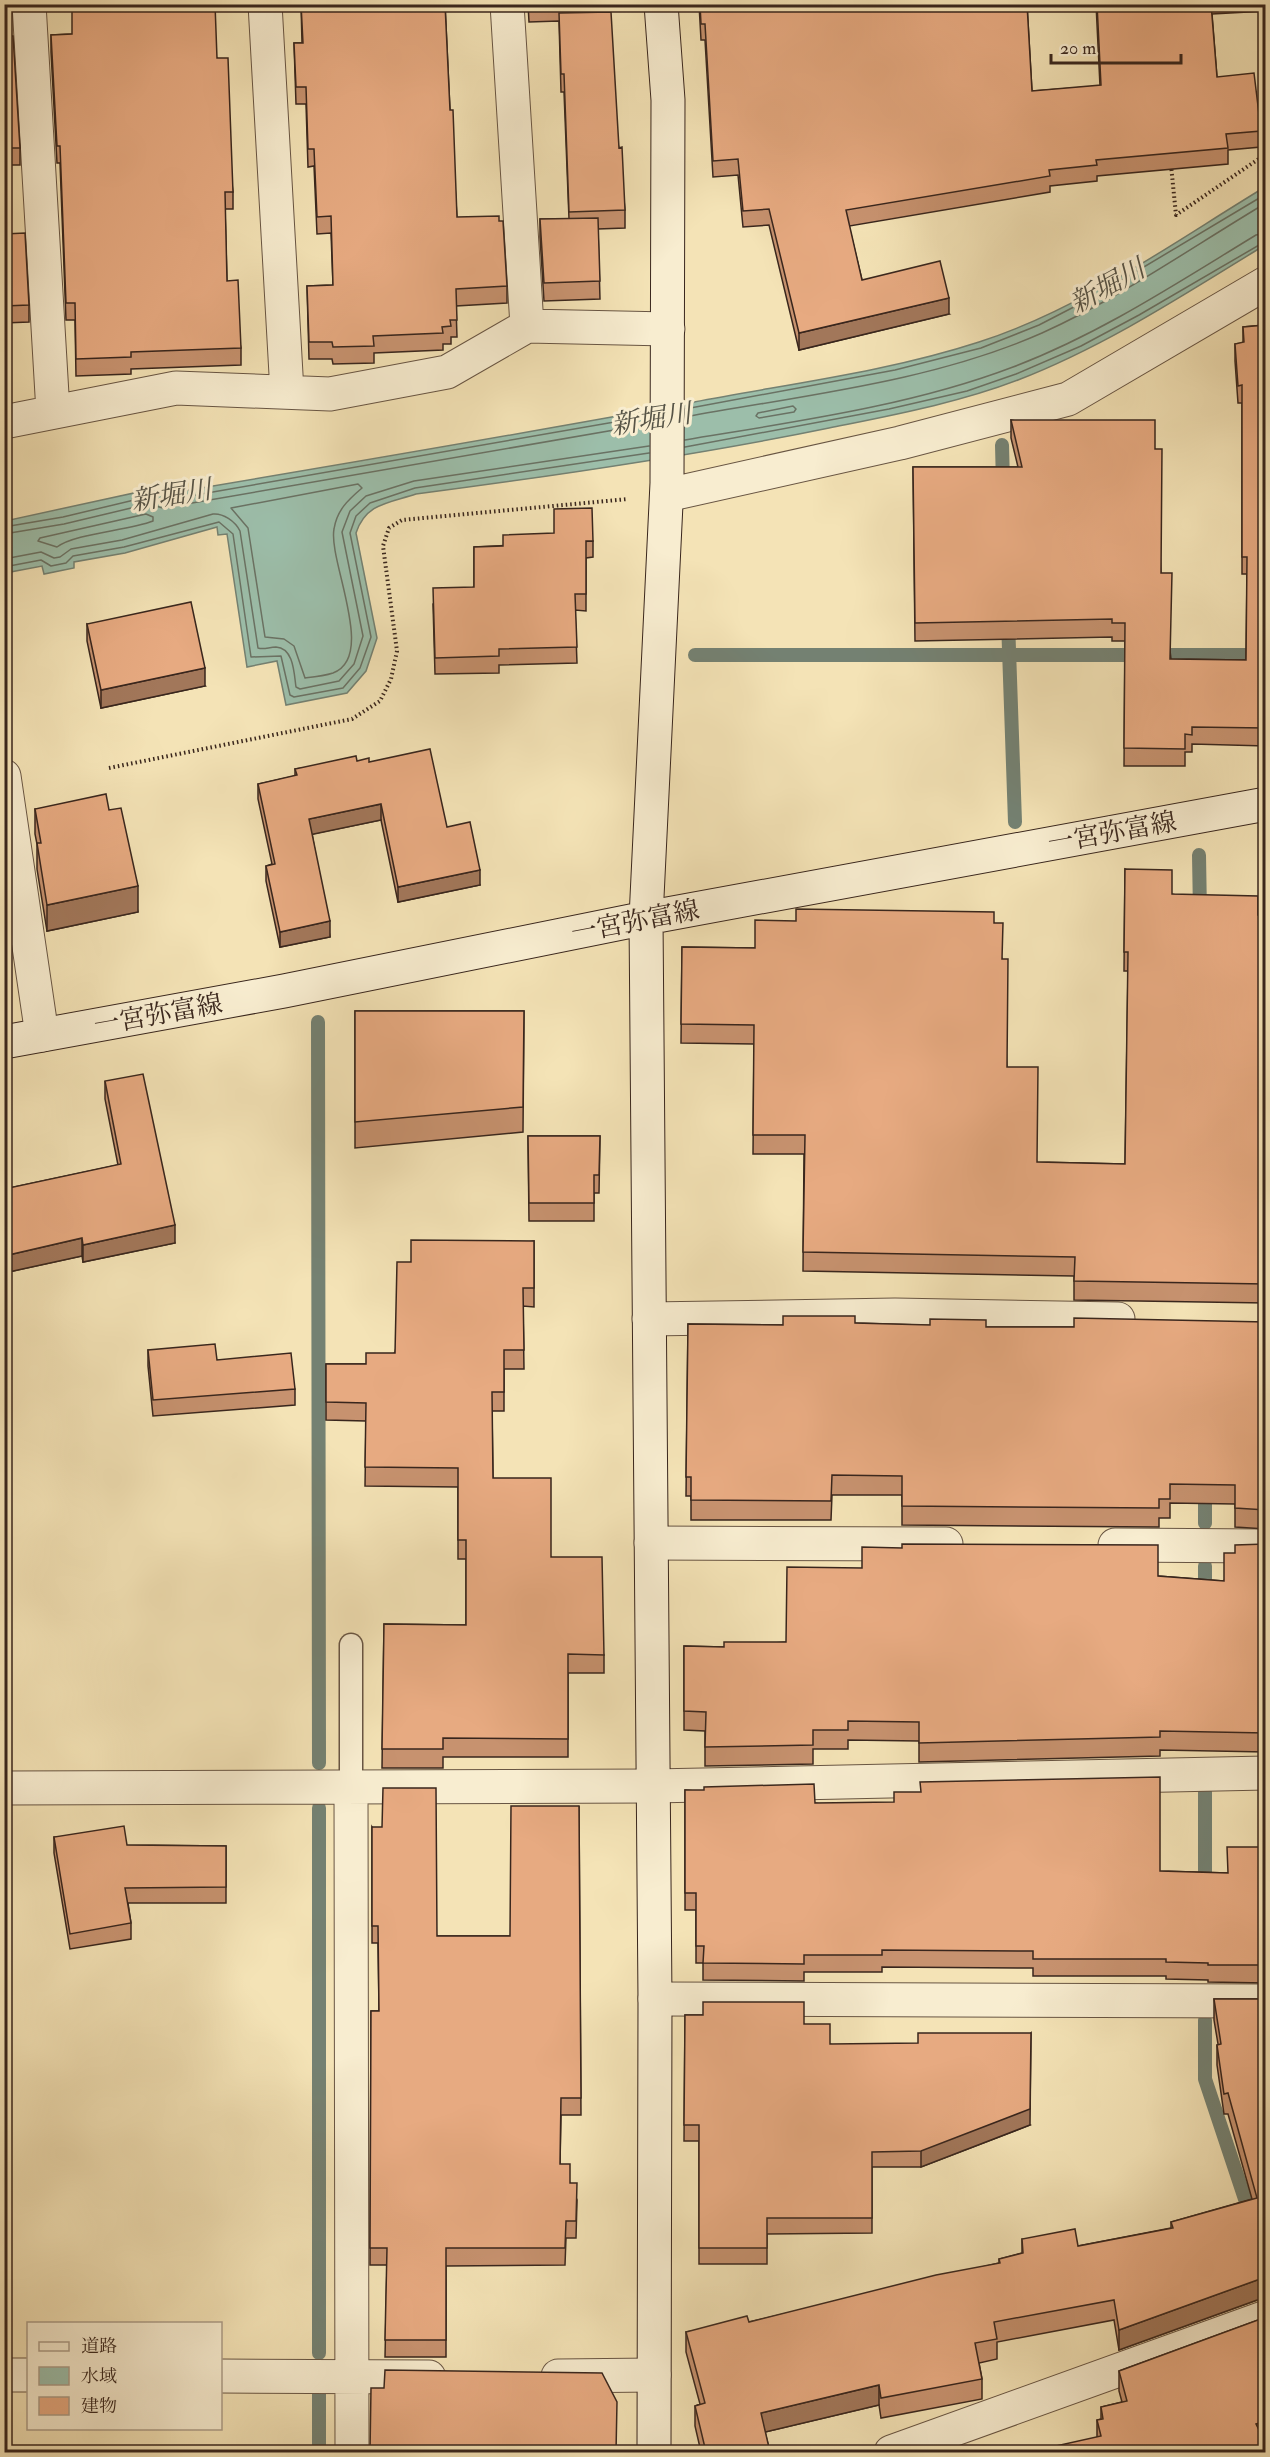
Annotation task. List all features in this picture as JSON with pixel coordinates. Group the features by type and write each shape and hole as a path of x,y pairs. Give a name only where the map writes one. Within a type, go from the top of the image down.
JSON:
{"street":[{"path":"29,4 53,412"},
{"path":"265,4 287,392"},
{"path":"507,4 526,326"},
{"path":"654,2452 655,1999 646,918 667,489 668,100 661,4"},
{"path":"667,489 900,443 1068,399 1266,284"},
{"path":"4,422 176,388 330,394 447,372 526,326 668,329"},
{"path":"4,776 42,1035"},
{"name":"一宮弥富線","path":"4,1042 284,991 646,918 1266,804"},
{"path":"649,1319 895,1315 1146,1320"},
{"path":"651,1543 982,1545"},
{"path":"1088,1545 1266,1546"},
{"path":"4,1788 653,1786 1266,1773"},
{"path":"351,1787 352,2452"},
{"path":"655,1999 1266,2001"},
{"path":"891,2452 1266,2318"},
{"path":"4,2375 27,2375"},
{"path":"527,2376 654,2375"},
{"path":"222,2376 458,2376"}],"lane":[{"path":"351,1645 351,1787"}],"path":[{"path":"1171,158 1176,215 1266,154"},
{"path":"109,768 352,718 380,701 391,679 397,651 383,546 389,528 402,520 667,489"}],"water":[{"name":"新堀川","path":"1265,187 1265,245 1114,335 1018,380 925,408 778,438 623,465 416,494 388,502 372,510 360,523 356,533 377,638 366,671 347,693 286,705 277,661 247,667 227,534 218,535 217,527 125,553 74,562 74,568 44,574 42,566 5,573 5,521 157,488 159,495 837,376 909,362 979,342 1054,312 1091,293 1162,252"}],"building":[{"path":"72,4 215,4 217,58 228,58 233,192 225,192 227,281 238,280 241,348 131,352 131,357 76,359 75,303 66,303 60,146 57,146 51,35 72,34"},
{"path":"301,4 445,4 450,110 453,110 457,217 499,216 499,221 503,221 507,286 456,289 457,320 450,320 451,326 442,327 443,333 373,336 374,346 333,347 332,342 309,342 307,286 333,285 331,216 317,217 314,149 308,149 306,87 296,87 294,43 303,43"},
{"path":"700,4 1027,4 1032,91 1101,85 1097,4 1211,4 1217,77 1254,73 1261,131 1226,134 1228,148 1096,160 1097,165 1049,170 1050,176 846,210 862,280 940,261 949,298 799,333 769,209 743,211 738,159 713,161 705,24 701,24"},
{"path":"611,12 625,210 569,212 564,74 561,74 559,13"},
{"path":"4,36 13,36 20,148 4,148"},
{"path":"598,218 600,281 544,283 540,219"},
{"path":"25,233 29,305 4,306 4,234"},
{"path":"1266,312 1266,728 1192,727 1192,735 1185,734 1185,749 1124,748 1125,623 1112,623 1112,619 915,623 913,467 1022,467 1011,420 1155,420 1155,449 1162,449 1161,573 1172,573 1170,659 1246,660 1247,557 1242,557 1242,385 1238,386 1235,344 1244,342 1243,327 1265,325 1264,313"},
{"path":"592,508 593,541 586,541 586,594 575,594 577,647 499,649 499,656 435,658 433,588 474,587 474,547 503,546 503,535 554,533 554,509"},
{"path":"191,602 205,668 101,690 87,624"},
{"path":"430,749 447,827 470,822 480,870 398,887 381,804 309,819 330,921 280,932 266,866 275,864 258,784 297,775 295,769 356,756 357,761 369,758 369,762"},
{"path":"106,794 109,810 121,808 138,886 47,905 37,843 41,843 35,809"},
{"path":"1125,869 1172,870 1172,894 1258,896 1258,915 1266,915 1266,1284 1074,1281 1075,1257 803,1252 805,1135 753,1135 754,1025 681,1024 682,947 755,948 755,920 796,921 796,909 994,912 994,923 1003,923 1002,959 1008,959 1007,1067 1038,1067 1037,1162 1125,1164 1128,952 1124,952"},
{"path":"355,1011 524,1011 523,1107 355,1122"},
{"path":"143,1074 175,1225 83,1245 82,1238 4,1256 4,1189 121,1164 105,1081"},
{"path":"528,1136 600,1136 599,1175 594,1175 594,1203 529,1203"},
{"path":"411,1240 534,1241 534,1288 523,1288 524,1350 504,1350 504,1392 492,1392 493,1478 551,1478 551,1557 602,1557 604,1655 568,1654 568,1739 443,1738 443,1749 382,1749 384,1624 466,1625 466,1540 458,1540 458,1468 365,1467 366,1403 326,1402 326,1364 366,1364 366,1353 395,1353 397,1262 411,1262"},
{"path":"783,1316 855,1316 855,1323 930,1325 930,1319 986,1320 986,1327 1074,1327 1074,1318 1266,1322 1266,1510 1235,1508 1235,1485 1170,1484 1170,1499 1159,1499 1159,1508 902,1506 902,1476 832,1475 831,1501 691,1500 691,1477 686,1477 688,1324 783,1325"},
{"path":"215,1344 217,1360 291,1353 295,1389 153,1400 148,1350"},
{"path":"902,1544 1158,1545 1158,1576 1224,1581 1224,1553 1235,1553 1235,1545 1266,1544 1266,1733 1160,1731 1160,1737 919,1743 919,1722 848,1721 848,1730 813,1730 813,1745 705,1747 706,1712 684,1711 684,1646 724,1647 724,1642 786,1642 787,1567 862,1568 862,1547 902,1548"},
{"path":"1160,1777 1160,1871 1228,1873 1227,1847 1266,1847 1266,1965 1208,1965 1208,1963 1166,1962 1166,1959 1033,1959 1033,1951 882,1950 882,1955 804,1955 804,1964 703,1963 704,1946 696,1946 696,1893 685,1893 685,1790 704,1790 704,1787 814,1784 815,1803 894,1802 894,1792 921,1792 920,1782"},
{"path":"383,1788 436,1788 437,1936 510,1936 511,1806 579,1806 581,2098 561,2098 560,2164 570,2164 570,2183 577,2183 576,2221 566,2221 565,2248 446,2248 446,2340 385,2340 387,2248 370,2248 371,2011 379,2011 378,1926 372,1926 372,1827 382,1827"},
{"path":"124,1826 127,1845 226,1846 226,1887 125,1888 131,1923 70,1934 54,1837"},
{"path":"1214,1999 1266,1999 1266,2279 1260,2279 1119,2330 1114,2300 994,2322 997,2339 975,2343 982,2379 881,2398 879,2385 761,2413 770,2452 706,2452 695,2406 705,2403 686,2332 747,2316 749,2322 936,2275 1000,2263 999,2259 1023,2253 1022,2239 1075,2229 1078,2246 1173,2228 1171,2222 1257,2198 1228,2093 1224,2094 1217,2045 1221,2044"},
{"path":"703,2002 804,2002 804,2024 830,2024 830,2044 918,2043 918,2033 1031,2033 1030,2109 921,2151 872,2152 872,2218 767,2218 767,2248 699,2248 699,2125 684,2125 685,2015 703,2015"},
{"path":"1266,2317 1266,2421 1256,2424 1266,2444 1266,2452 1029,2452 1101,2436 1097,2420 1103,2419 1101,2407 1127,2401 1119,2371"},
{"path":"385,2370 602,2373 617,2402 616,2452 370,2452 371,2388 384,2388"}],"waterway":[{"path":"1002,445 1003,484"},
{"path":"1008,621 1015,822"},
{"path":"695,655 1266,655"},
{"path":"1199,855 1200,913"},
{"path":"318,1022 319,1763"},
{"path":"1205,1486 1205,1523"},
{"path":"1205,1566 1205,1596"},
{"path":"1205,1792 1205,1889"},
{"path":"319,1808 319,2353"},
{"path":"1205,2020 1205,2079 1251,2217"},
{"path":"319,2394 319,2452"}]}
